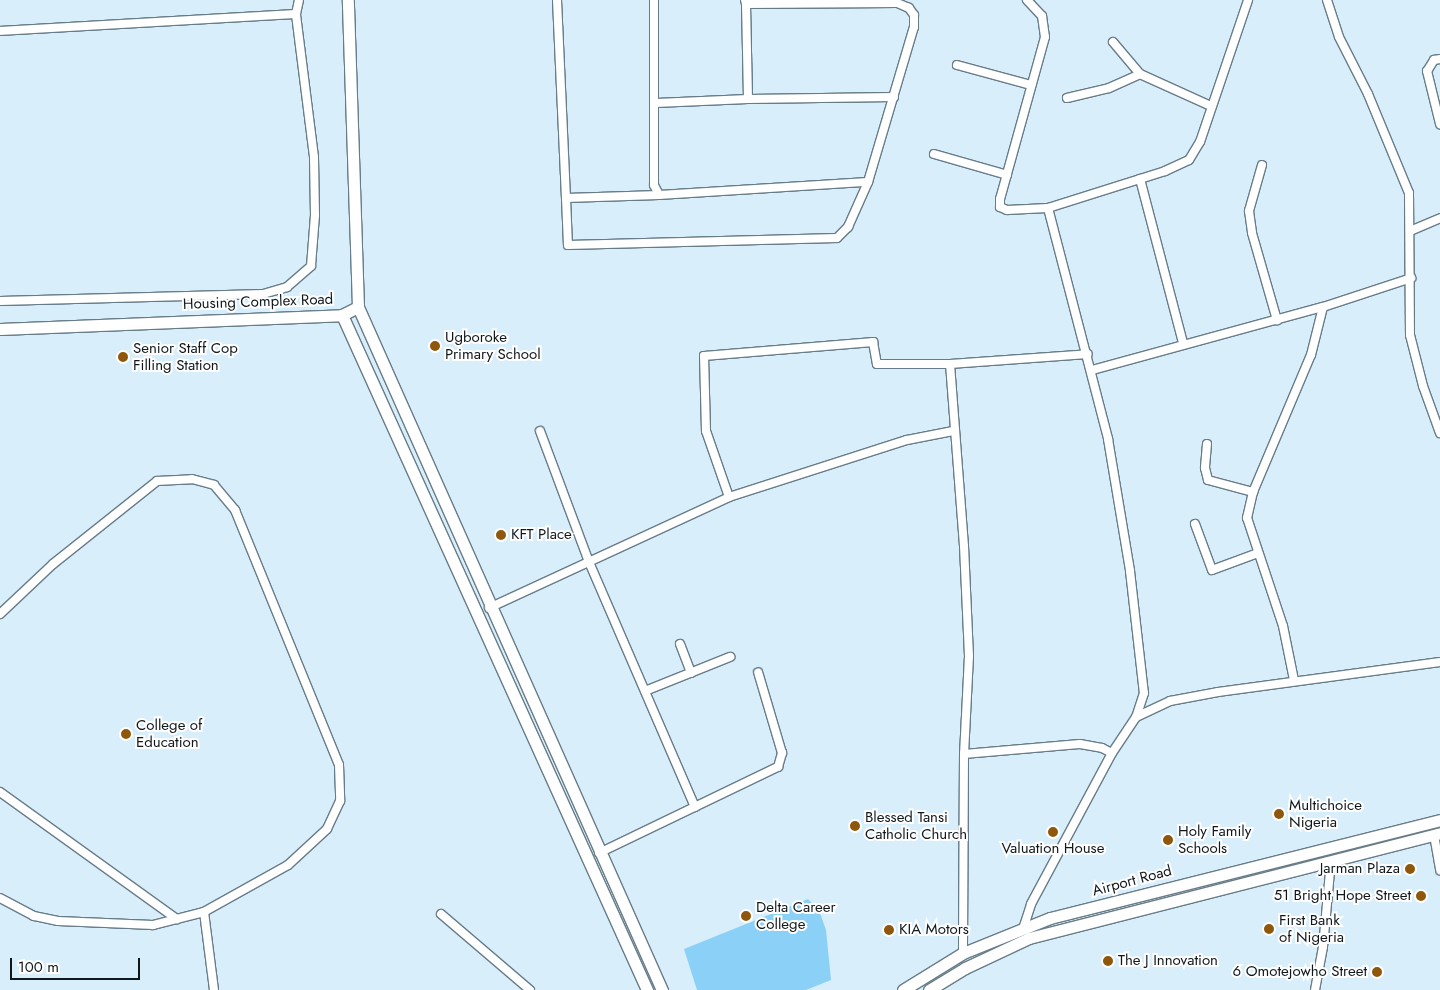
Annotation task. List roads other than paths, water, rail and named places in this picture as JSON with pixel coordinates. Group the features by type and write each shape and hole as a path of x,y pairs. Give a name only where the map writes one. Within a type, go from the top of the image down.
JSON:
{"street":[{"path":"0,301 263,294 287,287 311,266 315,215 314,157 296,14 299,0"},
{"path":"348,0 358,307 489,608 662,990"},
{"path":"557,0 568,245 837,238 848,227 868,182 914,27 914,15 909,8 897,3 746,2 748,99"},
{"path":"654,0 656,103 654,185 659,195"},
{"path":"1027,0 1042,16 1044,37 1000,207 1019,211 1048,208 1140,179 1189,160 1200,142 1248,0"},
{"path":"1327,0 1339,37 1368,94 1409,193 1410,335 1422,386 1440,433"},
{"path":"0,31 296,14"},
{"path":"1113,42 1140,74 1211,106"},
{"path":"1440,59 1434,60 1427,71 1440,124"},
{"path":"957,66 1032,85"},
{"path":"1067,98 1109,88 1140,74"},
{"path":"656,103 748,99 894,97"},
{"path":"934,154 1007,175"},
{"path":"1262,166 1249,211 1252,233 1277,320"},
{"path":"1140,179 1184,343"},
{"path":"566,198 659,195 868,182"},
{"path":"1024,926 1031,904 1112,753 1136,717 1144,693 1130,571 1108,439 1088,354 1048,208"},
{"path":"1410,231 1440,218"},
{"path":"1092,370 1184,343 1323,307 1411,278"},
{"name":"Housing Complex Road","path":"0,329 342,315 358,307"},
{"path":"1294,680 1283,626 1247,518 1253,492 1311,354 1323,307"},
{"path":"342,315 647,990"},
{"path":"729,497 706,431 704,356 873,342 877,364 950,364 1088,354"},
{"path":"950,364 953,431 964,546 969,656 964,754 963,953"},
{"path":"540,431 589,562 695,807"},
{"path":"489,608 729,497 898,443 953,431"},
{"path":"1207,444 1205,468 1208,480 1253,492"},
{"path":"0,614 54,564 157,481 192,479 214,485 235,510 339,765 340,801 326,829 288,865 204,912 153,925 58,921 34,916 0,898"},
{"path":"1195,524 1212,570 1258,553"},
{"path":"680,644 691,673"},
{"path":"645,691 730,657"},
{"path":"1136,717 1170,701 1294,680 1440,662"},
{"path":"599,853 778,767 782,753 758,672"},
{"path":"964,754 1080,744 1102,748 1112,753"},
{"path":"0,792 176,919"},
{"name":"Airport Road","path":"903,990 963,953 1024,926 1156,890 1440,820"},
{"path":"1437,834 1440,870"},
{"name":"Airport Road","path":"929,990 965,968 1029,938 1437,834"},
{"path":"1315,990 1323,947 1331,861"},
{"path":"1156,890 1159,905"},
{"path":"204,912 214,990"},
{"path":"440,914 530,990"}],"place":[{"name":"Ugboroke Primary School","path":"435,346"},
{"name":"Senior Staff Cop Filling Station","path":"123,357"},
{"name":"KFT Place","path":"501,535"},
{"name":"College of Education","path":"126,734"},
{"name":"Multichoice Nigeria","path":"1279,814"},
{"name":"Blessed Tansi Catholic Church","path":"855,826"},
{"name":"Valuation House","path":"1053,832"},
{"name":"Holy Family Schools","path":"1168,840"},
{"name":"Jarman Plaza","path":"1410,869"},
{"name":"51 Bright Hope Street","path":"1421,896"},
{"name":"Delta Career College","path":"746,916"},
{"name":"First Bank of Nigeria","path":"1269,929"},
{"name":"KIA Motors","path":"889,930"},
{"name":"The J Innovation","path":"1108,961"},
{"name":"6 Omotejowho Street","path":"1377,972"}]}
